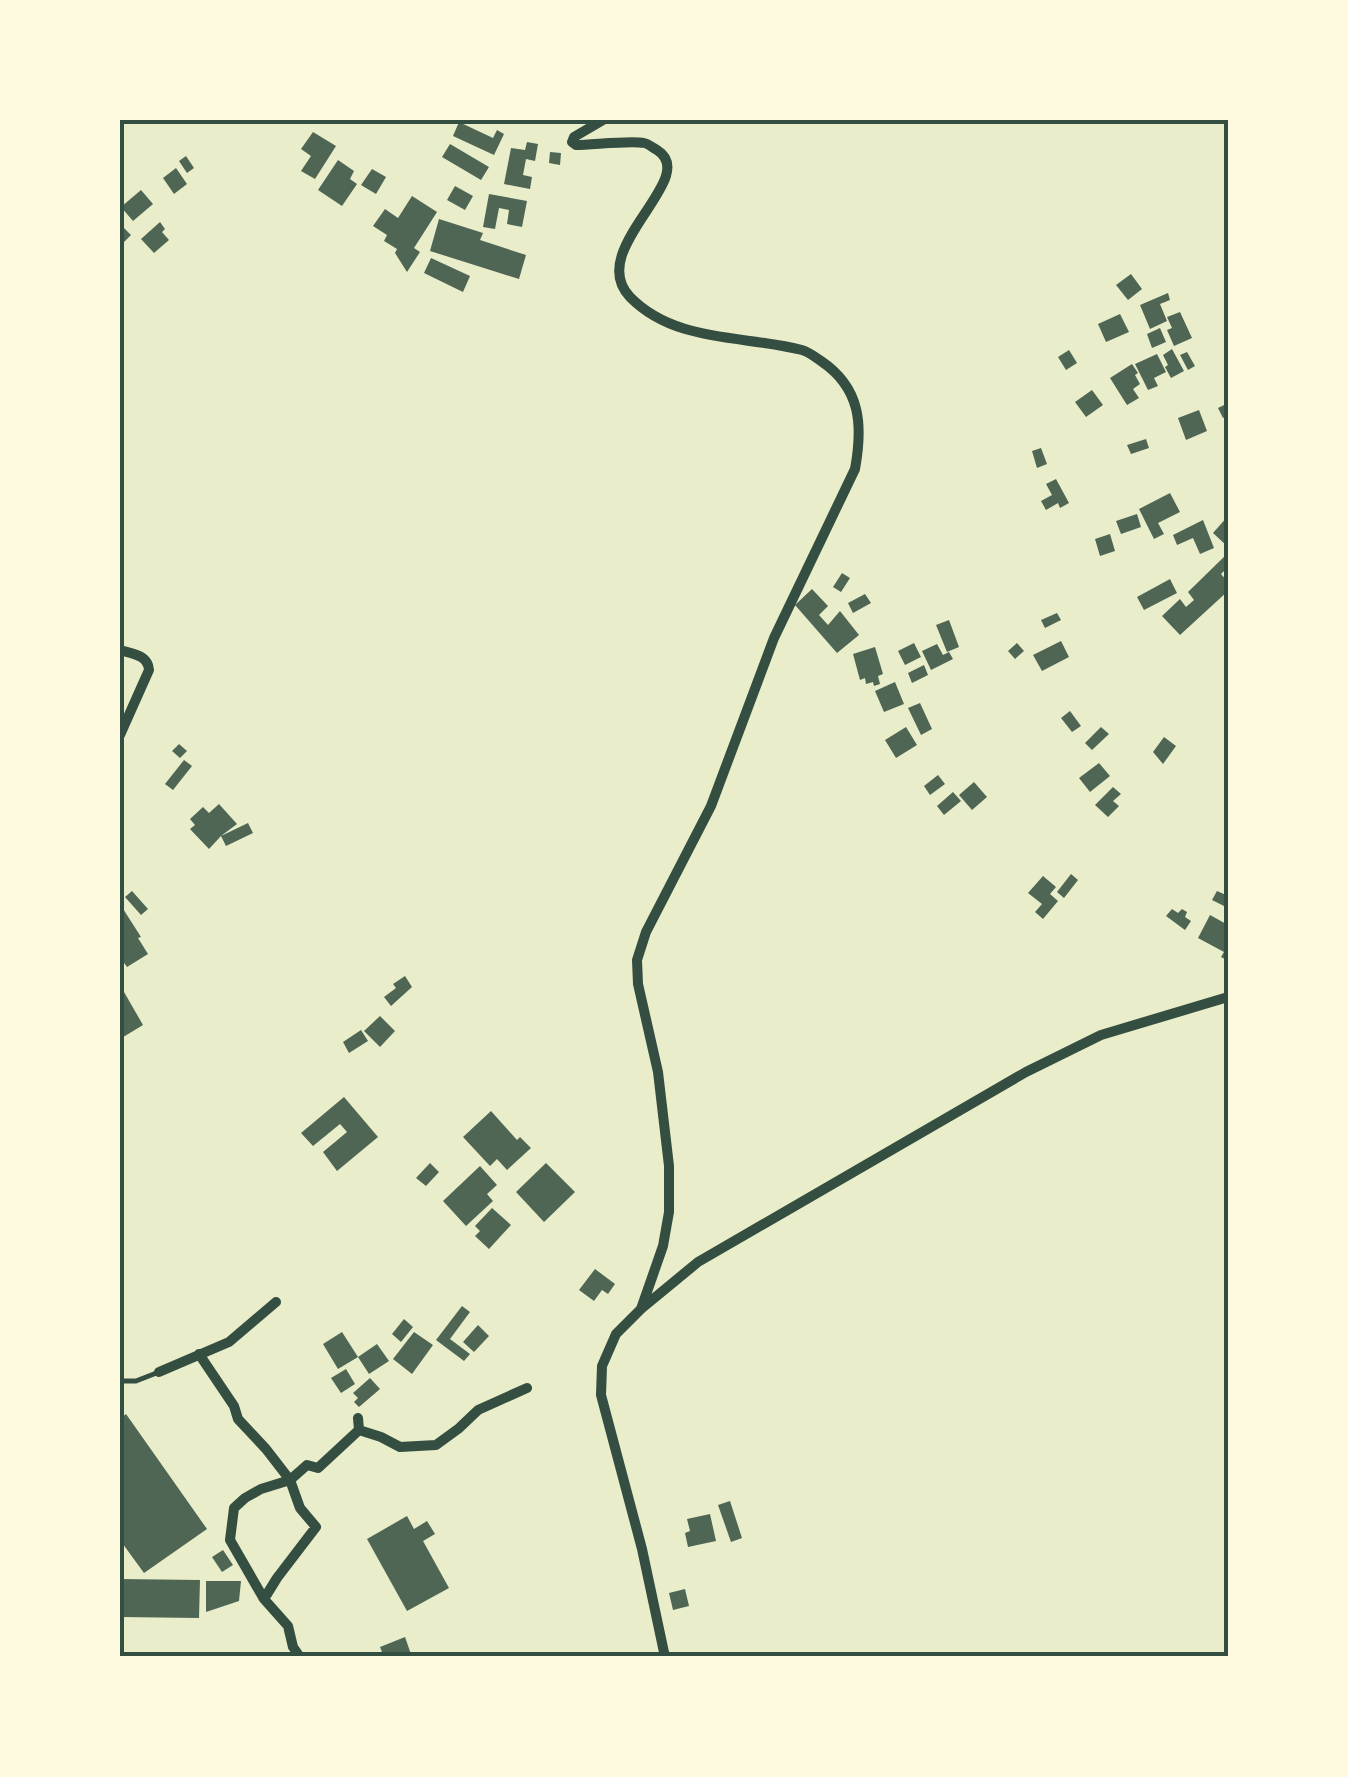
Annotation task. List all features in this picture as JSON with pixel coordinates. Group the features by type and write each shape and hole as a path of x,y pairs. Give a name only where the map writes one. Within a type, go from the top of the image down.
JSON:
{"street":[{"path":"602,120 572,142 576,146 646,143 668,161 667,177 624,248 618,272 626,292 649,314 695,333 806,351 835,371 854,397 860,440 855,469 774,638 711,806 646,932 637,960 638,984 658,1072 669,1212 664,1246 642,1309"},
{"path":"120,650 143,657 149,670 120,735"},
{"path":"666,1657 601,1395 602,1366 616,1334 698,1262 1026,1072 1100,1035 1228,997"},
{"path":"159,1372 229,1342 276,1302"},
{"path":"199,1354 234,1406 238,1419 290,1480 300,1508 316,1527 264,1599"},
{"path":"300,1657 288,1626 264,1599 230,1540 234,1508 261,1489 290,1480 307,1466 318,1468 358,1424 400,1446 436,1445 478,1410 526,1388"}],"lane":[{"path":"120,1381 136,1382 159,1372"}],"building":[{"path":"459,122 493,138 497,130 504,134 494,155 453,136"},
{"path":"313,132 336,146 315,179 301,171 311,156 301,149"},
{"path":"527,142 538,144 535,161 526,159 523,175 532,177 530,189 504,184 511,148 525,150"},
{"path":"450,144 489,167 481,180 442,157"},
{"path":"550,152 561,153 560,165 549,163"},
{"path":"186,156 194,168 187,173 179,161"},
{"path":"338,160 354,171 350,179 357,184 342,206 318,190"},
{"path":"176,168 187,184 174,194 163,178"},
{"path":"372,169 386,177 376,194 361,185"},
{"path":"455,186 473,196 465,210 447,200"},
{"path":"141,190 153,204 133,221 121,207"},
{"path":"489,194 527,201 522,227 507,224 509,210 499,208 495,229 483,227"},
{"path":"412,196 437,212 414,248 420,252 407,272 395,253 397,249 384,241 387,235 373,226 385,209 398,218"},
{"path":"439,219 483,233 480,240 526,255 519,279 430,251"},
{"path":"160,222 169,240 154,253 141,239"},
{"path":"120,224 131,235 120,246"},
{"path":"431,258 470,276 463,292 424,273"},
{"path":"1131,274 1142,289 1128,300 1116,285"},
{"path":"1168,293 1170,300 1160,304 1167,321 1150,329 1140,305"},
{"path":"1180,312 1192,338 1174,346 1167,330 1172,328 1167,317"},
{"path":"1120,314 1129,332 1106,342 1098,324"},
{"path":"1160,328 1166,342 1152,348 1147,334"},
{"path":"1172,349 1184,371 1171,378 1163,355"},
{"path":"1069,350 1077,363 1066,370 1058,357"},
{"path":"1187,352 1195,366 1188,370 1180,355"},
{"path":"1157,354 1166,372 1154,378 1158,386 1148,390 1135,364"},
{"path":"1132,364 1140,384 1133,389 1139,398 1127,405 1110,378"},
{"path":"1092,390 1103,405 1086,417 1075,402"},
{"path":"1228,403 1228,416 1223,418 1218,408"},
{"path":"1199,410 1207,431 1186,440 1178,418"},
{"path":"1146,439 1149,448 1131,454 1127,445"},
{"path":"1041,448 1047,464 1037,468 1032,451"},
{"path":"1056,479 1069,503 1060,508 1058,503 1046,510 1041,501 1052,495 1046,484"},
{"path":"1170,493 1180,512 1158,523 1164,534 1154,539 1139,509"},
{"path":"1137,514 1141,527 1121,534 1116,521"},
{"path":"1228,516 1228,547 1213,533"},
{"path":"1203,520 1214,548 1200,554 1193,538 1177,545 1173,535"},
{"path":"1110,534 1115,551 1100,556 1095,539"},
{"path":"1228,553 1228,567 1221,574 1228,582 1228,591 1180,635 1162,616 1180,599 1186,607 1194,600 1188,592"},
{"path":"842,573 850,578 841,592 833,587"},
{"path":"1170,579 1177,593 1144,610 1137,597"},
{"path":"812,589 828,606 819,615 828,625 840,611 859,635 837,653 795,605"},
{"path":"865,594 871,603 853,613 848,603"},
{"path":"1057,613 1061,620 1045,628 1041,620"},
{"path":"949,620 959,647 947,652 936,625"},
{"path":"1061,641 1069,657 1042,671 1033,655"},
{"path":"914,643 921,657 905,665 898,651"},
{"path":"1017,643 1024,651 1015,659 1008,651"},
{"path":"937,644 943,655 949,652 953,659 931,670 922,651"},
{"path":"875,647 883,674 878,676 880,684 874,686 873,682 866,684 865,678 860,680 853,654"},
{"path":"924,665 928,675 912,683 908,673"},
{"path":"895,682 904,704 884,712 875,691"},
{"path":"920,703 932,729 921,735 908,708"},
{"path":"1070,711 1081,726 1072,732 1061,718"},
{"path":"906,727 917,745 896,758 885,740"},
{"path":"1101,727 1109,734 1092,750 1085,743"},
{"path":"1164,737 1176,746 1163,764 1153,752"},
{"path":"179,744 187,751 180,758 172,751"},
{"path":"184,760 192,766 173,790 165,784"},
{"path":"1099,763 1110,776 1090,792 1079,778"},
{"path":"938,775 945,784 930,795 924,786"},
{"path":"974,782 987,797 972,810 959,795"},
{"path":"1113,787 1121,794 1113,801 1119,806 1108,817 1095,805"},
{"path":"953,792 961,801 944,815 937,806"},
{"path":"219,804 237,824 209,849 190,829 195,825 190,819 203,807 209,813"},
{"path":"248,823 253,833 226,846 221,836"},
{"path":"1071,874 1078,880 1064,898 1057,892"},
{"path":"1043,876 1056,887 1050,894 1058,901 1043,919 1035,912 1042,904 1028,893"},
{"path":"132,891 148,909 141,915 125,897"},
{"path":"1217,891 1226,895 1226,907 1212,900"},
{"path":"120,904 148,954 127,967 120,957"},
{"path":"1172,909 1187,912 1185,917 1191,921 1185,930 1166,916"},
{"path":"1210,915 1228,925 1228,961 1221,957 1224,952 1198,938"},
{"path":"405,976 412,987 391,1006 384,997"},
{"path":"120,985 143,1025 120,1039"},
{"path":"380,1016 395,1031 380,1047 364,1031"},
{"path":"361,1030 368,1041 349,1053 343,1042"},
{"path":"344,1097 378,1137 337,1171 323,1152 347,1132 340,1124 313,1146 301,1133"},
{"path":"491,1111 517,1140 520,1137 531,1148 507,1170 497,1159 490,1166 463,1137"},
{"path":"430,1163 439,1172 426,1186 416,1178"},
{"path":"546,1163 575,1192 544,1222 516,1192"},
{"path":"480,1166 497,1185 487,1194 493,1201 466,1226 443,1201"},
{"path":"492,1208 511,1225 489,1249 475,1236 480,1231 475,1226"},
{"path":"595,1269 615,1284 608,1294 602,1290 594,1301 579,1290"},
{"path":"462,1306 470,1312 450,1339 470,1354 464,1361 436,1340"},
{"path":"404,1319 413,1327 401,1342 392,1334"},
{"path":"478,1325 489,1336 474,1352 463,1342"},
{"path":"342,1332 358,1357 338,1369 323,1344"},
{"path":"414,1332 433,1345 412,1374 393,1359"},
{"path":"377,1344 389,1361 369,1374 358,1357"},
{"path":"346,1369 355,1384 341,1393 331,1378"},
{"path":"370,1378 380,1389 359,1407 353,1393"},
{"path":"126,1414 207,1529 144,1573 120,1540 120,1419"},
{"path":"730,1501 742,1538 731,1542 718,1505"},
{"path":"710,1514 716,1541 688,1547 687,1519"},
{"path":"407,1516 414,1529 427,1521 435,1534 423,1541 449,1588 407,1611 367,1539"},
{"path":"223,1550 233,1565 222,1572 212,1557"},
{"path":"120,1579 200,1580 199,1618 120,1617"},
{"path":"206,1581 241,1581 239,1601 206,1612"},
{"path":"685,1589 689,1606 673,1610 669,1593"},
{"path":"405,1637 412,1657 384,1657 380,1647"}]}
